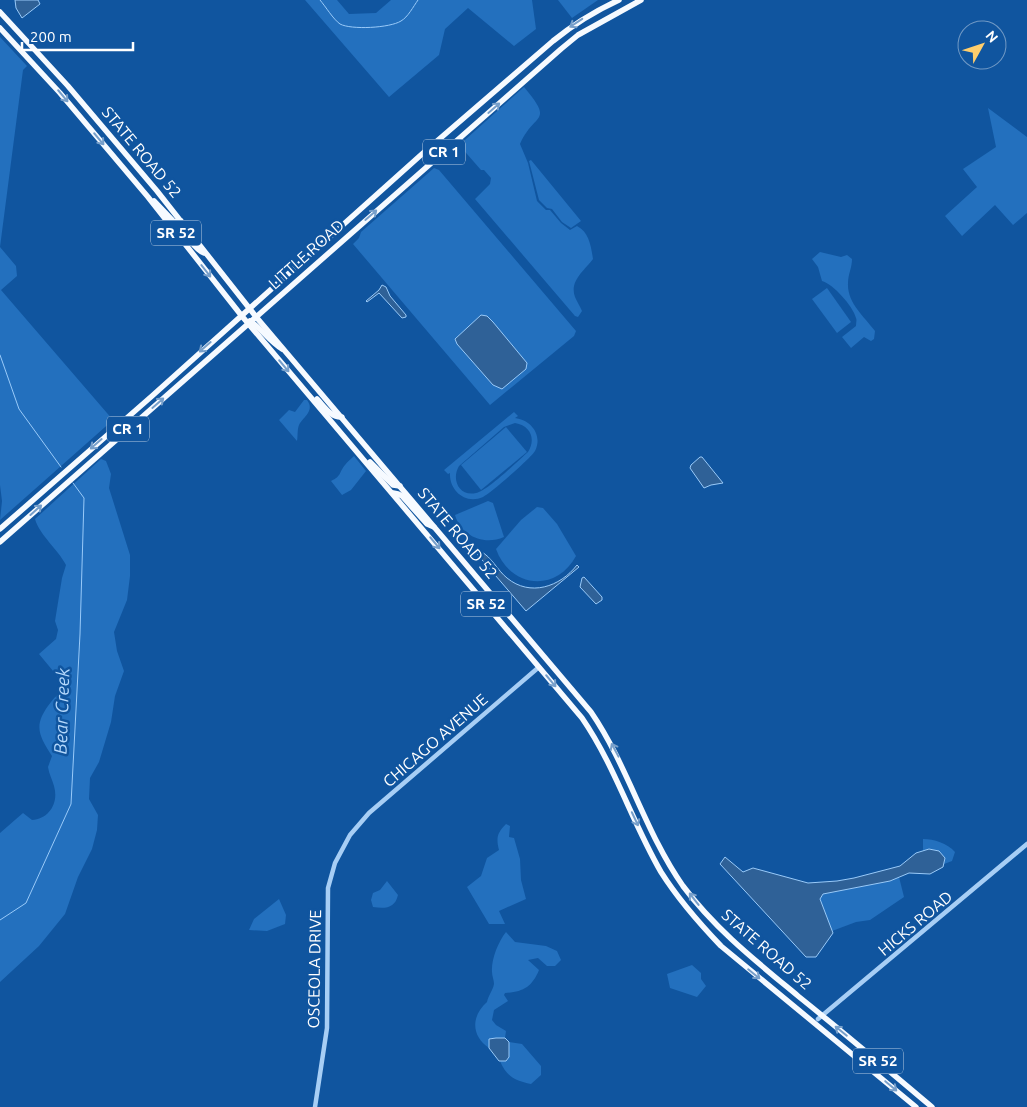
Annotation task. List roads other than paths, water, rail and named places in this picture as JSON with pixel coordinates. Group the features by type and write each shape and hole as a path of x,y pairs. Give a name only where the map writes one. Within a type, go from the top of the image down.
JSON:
{"main road":[{"name":"LITTLE ROAD","path":"0,528 422,154 553,41 571,26 618,0"},
{"name":"LITTLE ROAD","path":"0,542 578,35 641,0"},
{"name":"STATE ROAD 52","path":"0,12 68,86 157,191 249,308 253,321 307,392 582,718 598,741 661,871 685,907 717,942 916,1107"},
{"name":"STATE ROAD 52","path":"0,28 60,93 150,199 242,315 253,321 275,345 288,354 591,712 607,735 665,857 683,885 707,915 726,935 821,1018 932,1107"},
{"path":"150,199 159,205 174,222 181,221"},
{"path":"173,230 179,228 197,250 206,254"},
{"path":"307,392 315,397 332,414 338,418 342,417 341,432"},
{"path":"355,449 393,485 400,486"},
{"path":"393,494 402,496 427,524 435,528"},
{"path":"717,942 726,935"}],"street":[{"name":"CHICAGO AVENUE","path":"350,835 369,813 539,667"},
{"name":"OSCEOLA DRIVE","path":"315,1107 327,1028 328,888 335,863 350,835"},
{"name":"HICKS ROAD","path":"821,1018 1027,844"}],"waterway":[{"path":"320,0 340,24 361,28 380,27 401,21 418,0"},
{"path":"0,355 19,409 61,467"},
{"name":"Bear Creek","path":"0,920 26,903 71,804 80,634 84,498 73,483"}]}
